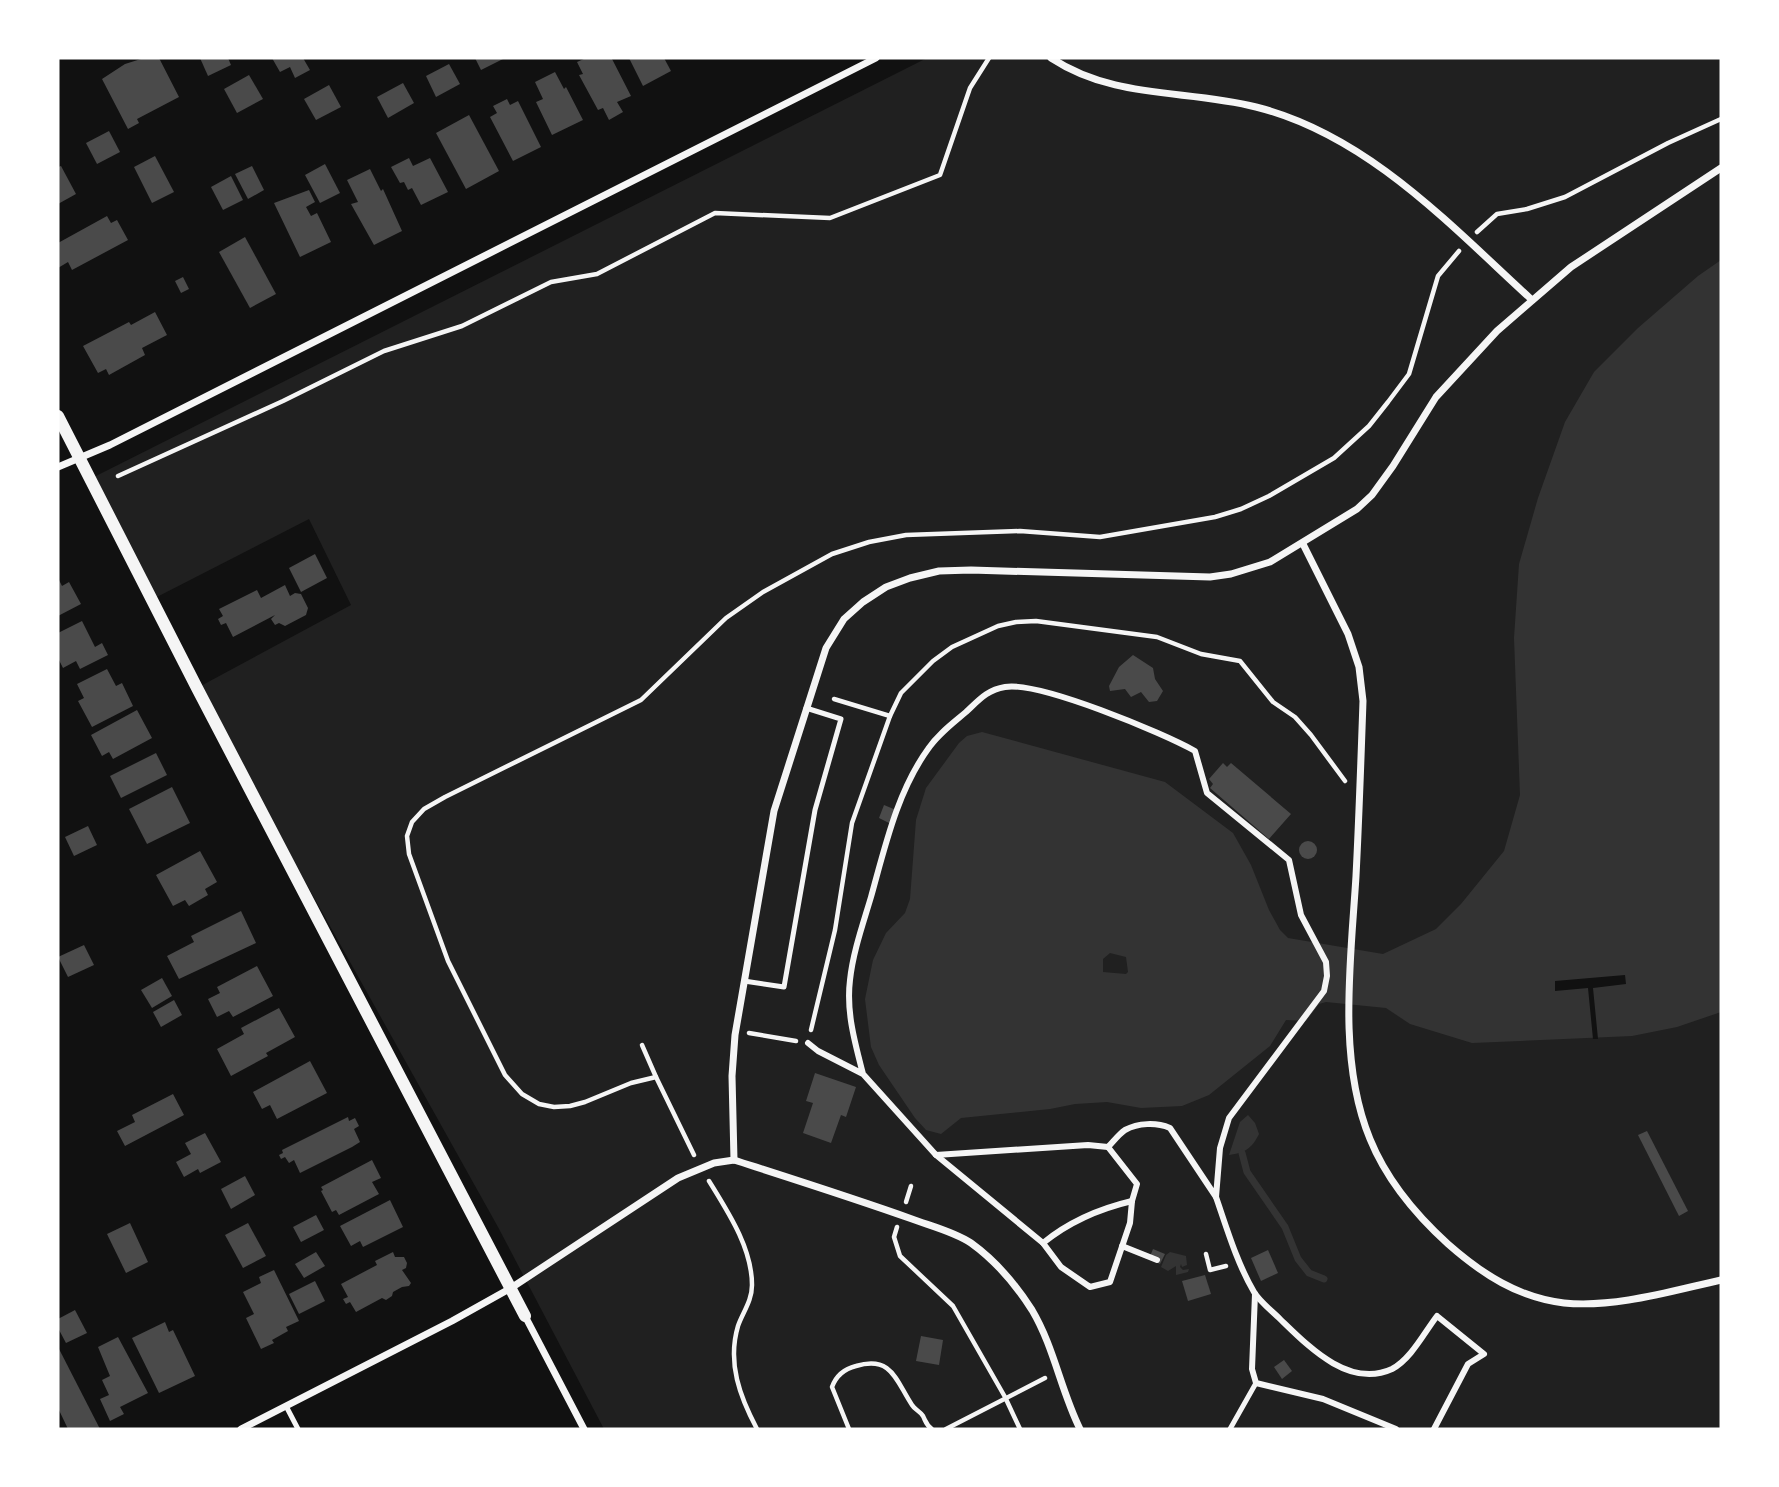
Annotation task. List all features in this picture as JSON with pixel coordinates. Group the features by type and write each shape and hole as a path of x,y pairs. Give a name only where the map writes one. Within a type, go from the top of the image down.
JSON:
{"street":[{"path":"58,467 110,445 876,58"},
{"path":"1051,58 1075,71 1110,84 1150,93 1200,97 1254,106 1307,125 1353,147 1410,190 1531,299"},
{"path":"734,1160 732,1076 736,1031 774,811 825,648 844,620 863,602 886,587 939,571 1210,577 1270,562 1351,514 1372,495 1446,383 1531,299 1601,246 1721,168"},
{"path":"58,416 191,677 584,1429"},
{"path":"1303,544 1348,634 1359,667 1363,701 1349,1008 1356,1094 1368,1136 1378,1157 1401,1194 1430,1227 1474,1266 1501,1284 1531,1296 1563,1303 1596,1304 1629,1300 1721,1280"},
{"path":"863,1074 850,1018 850,980 855,949 904,792 928,748 985,693 1005,687 1023,686 1160,732 1195,751 1207,793 1289,860 1301,915 1326,962 1324,991 1229,1118 1220,1148 1216,1197"},
{"path":"808,1043 863,1074 936,1154 1043,1243 1060,1267 1090,1287 1110,1282 1130,1223 1137,1184 1108,1147 1088,1145 936,1154"},
{"path":"1108,1147 1124,1130 1159,1124 1170,1128 1216,1197 1255,1294 1304,1342 1330,1363 1353,1371 1370,1373 1390,1370 1403,1362 1437,1316 1484,1354 1468,1364 1434,1429"},
{"path":"242,1429 511,1288 678,1178 701,1167 734,1160 901,1215 969,1241 994,1262 1032,1311 1046,1338 1056,1372 1080,1429"},
{"path":"1043,1243 1064,1226 1101,1209 1132,1201"},
{"path":"1122,1246 1157,1260"},
{"path":"1255,1294 1252,1369 1256,1383 1324,1399 1396,1429"}],"lane":[{"path":"744,982 784,987 815,810 841,719 806,708"},
{"path":"1230,1429 1256,1383"},
{"path":"286,1406 298,1429"}],"path":[{"path":"118,476 283,401 384,351 462,326 551,282 597,274 715,213 830,218 940,174 970,88 989,58"},
{"path":"656,1077 631,1083 569,1106 539,1104 522,1094 505,1074 464,995 432,923 413,866 407,836 412,822 424,809 641,700 726,618 763,592 832,554 869,542 906,535 1009,531 1100,537 1215,517 1269,496 1334,458 1369,426 1409,374 1438,276 1468,241 1497,214 1527,209 1565,197 1668,143 1721,119"},
{"path":"736,1031 808,1043 835,930 852,823 890,716 901,694 933,662 952,648 998,626 1036,621 1157,637 1201,654 1240,661 1273,702 1294,717 1311,735 1359,802"},
{"path":"811,692 890,716"},
{"path":"642,1045 701,1167 732,1220 751,1269 752,1288 748,1306 738,1325 734,1347 734,1372 743,1400 757,1429"},
{"path":"911,1186 894,1237 900,1256 953,1307 1005,1397 1020,1429"},
{"path":"1206,1254 1210,1270 1241,1263"},
{"path":"849,1429 832,1387 835,1377 843,1371 868,1364 880,1365 892,1371 913,1408 922,1414 926,1425 932,1429"},
{"path":"946,1429 1056,1372"}],"shaded area":[{"path":"927,58 1721,58 1721,1429 604,1429 498,1227 197,688 351,605 309,519 151,600 90,479"},
{"path":"1721,260 1721,1012 1677,1027 1632,1036 1472,1043 1410,1024 1386,1008 1326,1002 1319,1004 1306,1021 1286,1020 1270,1046 1209,1095 1182,1106 1141,1108 1107,1102 1075,1104 961,1118 941,1134 926,1130 879,1065 871,1047 865,999 873,960 886,933 905,913 910,899 916,820 926,788 967,736 982,732 1165,782 1233,833 1251,865 1269,910 1280,930 1288,938 1383,954 1436,929 1461,904 1504,851 1520,795 1514,638 1519,564 1538,498 1565,422 1594,372 1638,328 1698,276","holes":["1110,953 1126,957 1126,974 1103,972 1103,959"]},
{"path":"1248,1115 1259,1134 1247,1149 1229,1155 1240,1122"},
{"path":"1170,1252 1186,1256 1187,1265 1182,1267 1181,1264 1180,1267 1183,1270 1189,1269 1188,1272 1176,1275 1176,1266 1168,1271 1161,1267"}],"pier":[{"path":"1625,975 1626,984 1593,988 1598,1039 1593,1039 1588,988 1555,991 1555,981"}],"building":[{"path":"144,58 159,58 179,97 137,119 139,123 128,129 102,79 125,64"},
{"path":"200,58 228,58 231,65 208,76"},
{"path":"272,58 303,58 310,70 295,78 290,67 280,72"},
{"path":"475,58 505,58 481,70"},
{"path":"586,58 612,59 631,96 617,102 623,112 609,120 603,108 598,110 579,75 583,74 577,62"},
{"path":"629,58 664,58 671,71 643,86"},
{"path":"449,64 460,84 436,97 426,76"},
{"path":"555,72 583,120 552,135 536,102 543,99 535,82"},
{"path":"249,75 263,99 237,113 224,89"},
{"path":"403,83 414,103 388,118 377,97"},
{"path":"329,85 341,107 316,120 304,99"},
{"path":"507,99 510,105 518,101 541,147 513,161 490,117 497,113 493,106"},
{"path":"469,115 499,171 466,189 436,133"},
{"path":"109,131 120,152 97,164 86,143"},
{"path":"155,156 174,192 152,203 134,167"},
{"path":"409,158 413,166 430,158 448,192 421,205 412,188 408,190 404,182 400,183 391,167"},
{"path":"325,164 340,193 320,203 305,175"},
{"path":"61,166 76,194 58,204 58,167"},
{"path":"252,166 264,190 248,199 235,174"},
{"path":"370,169 381,191 383,189 402,231 374,245 351,204 358,202 347,180"},
{"path":"231,176 243,200 223,210 211,187"},
{"path":"309,190 315,202 306,207 311,216 317,213 331,242 300,257 274,203"},
{"path":"107,216 111,223 117,220 128,240 72,270 68,262 58,268 58,243"},
{"path":"245,237 276,294 250,308 219,252"},
{"path":"183,277 189,289 181,293 175,281"},
{"path":"155,312 167,335 142,348 145,355 109,375 106,369 98,373 83,346"},
{"path":"315,554 327,578 301,592 289,568"},
{"path":"58,578 62,586 69,582 81,604 58,616"},
{"path":"285,585 290,596 301,594 308,608 306,615 285,626 279,623 275,625 271,619 275,615 233,637 226,623 221,625 218,619 223,616 219,609 257,590 261,598"},
{"path":"82,621 95,647 102,643 108,655 80,669 76,661 63,668 58,658 58,633"},
{"path":"1133,655 1153,668 1155,679 1163,691 1157,701 1149,702 1141,692 1131,697 1125,689 1110,691 1109,686 1119,667"},
{"path":"107,669 116,686 122,683 133,706 92,727 78,701 84,698 77,684"},
{"path":"137,710 152,738 113,759 109,752 102,756 91,735"},
{"path":"156,753 167,775 121,798 110,776"},
{"path":"1223,763 1227,767 1231,763 1291,814 1269,839 1210,788 1213,784 1209,779"},
{"path":"172,787 190,823 147,844 129,809"},
{"path":"884,805 896,810 891,824 879,818"},
{"path":"88,826 97,845 74,856 65,837"},
{"path":"1304,841 1312,841 1317,850 1315,857 1304,859 1299,854 1299,846"},
{"path":"200,851 217,882 205,889 208,895 189,906 185,900 173,906 156,875"},
{"path":"241,911 256,943 179,979 167,956 194,942 191,936"},
{"path":"84,945 94,965 68,977 58,957"},
{"path":"257,966 273,996 233,1017 229,1011 217,1017 208,999 220,993 217,987"},
{"path":"162,978 172,996 152,1008 141,990"},
{"path":"174,1000 182,1015 161,1027 153,1012"},
{"path":"279,1008 295,1037 266,1053 268,1056 231,1076 217,1049 244,1034 241,1028"},
{"path":"310,1061 327,1093 277,1119 270,1105 262,1109 253,1092"},
{"path":"815,1073 856,1087 846,1117 841,1115 831,1143 803,1133 813,1103 806,1101"},
{"path":"173,1094 184,1115 125,1146 117,1131 135,1122 132,1115"},
{"path":"348,1117 349,1121 355,1118 359,1126 354,1129 360,1142 300,1173 294,1160 289,1163 285,1157 281,1159 279,1155 283,1153 282,1150"},
{"path":"1647,1131 1688,1211 1679,1216 1638,1135"},
{"path":"205,1133 221,1162 200,1173 198,1169 184,1177 176,1162 191,1154 185,1143"},
{"path":"372,1160 381,1178 372,1182 379,1194 339,1215 336,1210 332,1212 321,1187"},
{"path":"245,1176 255,1195 231,1209 221,1189"},
{"path":"390,1200 403,1227 363,1247 360,1241 351,1246 340,1226"},
{"path":"316,1215 324,1230 301,1242 293,1227"},
{"path":"130,1223 148,1262 126,1273 107,1234"},
{"path":"248,1223 266,1256 243,1268 225,1235"},
{"path":"1153,1249 1165,1254 1160,1264 1149,1259"},
{"path":"1268,1250 1278,1273 1261,1281 1251,1258"},
{"path":"316,1252 325,1266 304,1278 295,1264"},
{"path":"393,1252 395,1257 404,1257 407,1263 402,1270 411,1283 393,1292 386,1300 382,1298 356,1312 350,1302 346,1304 343,1299 348,1297 341,1284 377,1265 375,1261"},
{"path":"274,1270 299,1321 286,1327 288,1331 272,1340 274,1343 261,1349 246,1318 254,1314 243,1292 261,1283 259,1277"},
{"path":"1205,1275 1211,1294 1188,1301 1182,1281"},
{"path":"315,1281 325,1301 299,1314 289,1294"},
{"path":"75,1310 87,1333 66,1343 58,1328 58,1319"},
{"path":"165,1322 169,1332 173,1330 195,1376 159,1393 132,1338"},
{"path":"921,1336 943,1340 939,1365 916,1361"},
{"path":"118,1337 148,1393 120,1407 124,1414 110,1421 100,1399 109,1395 102,1380 110,1376 98,1347"},
{"path":"58,1347 100,1429 68,1429 58,1408"},
{"path":"1284,1360 1292,1371 1282,1379 1274,1367"}],"waterway":[{"path":"1242,1153 1247,1172 1285,1227 1298,1259 1309,1273 1324,1279"}]}
